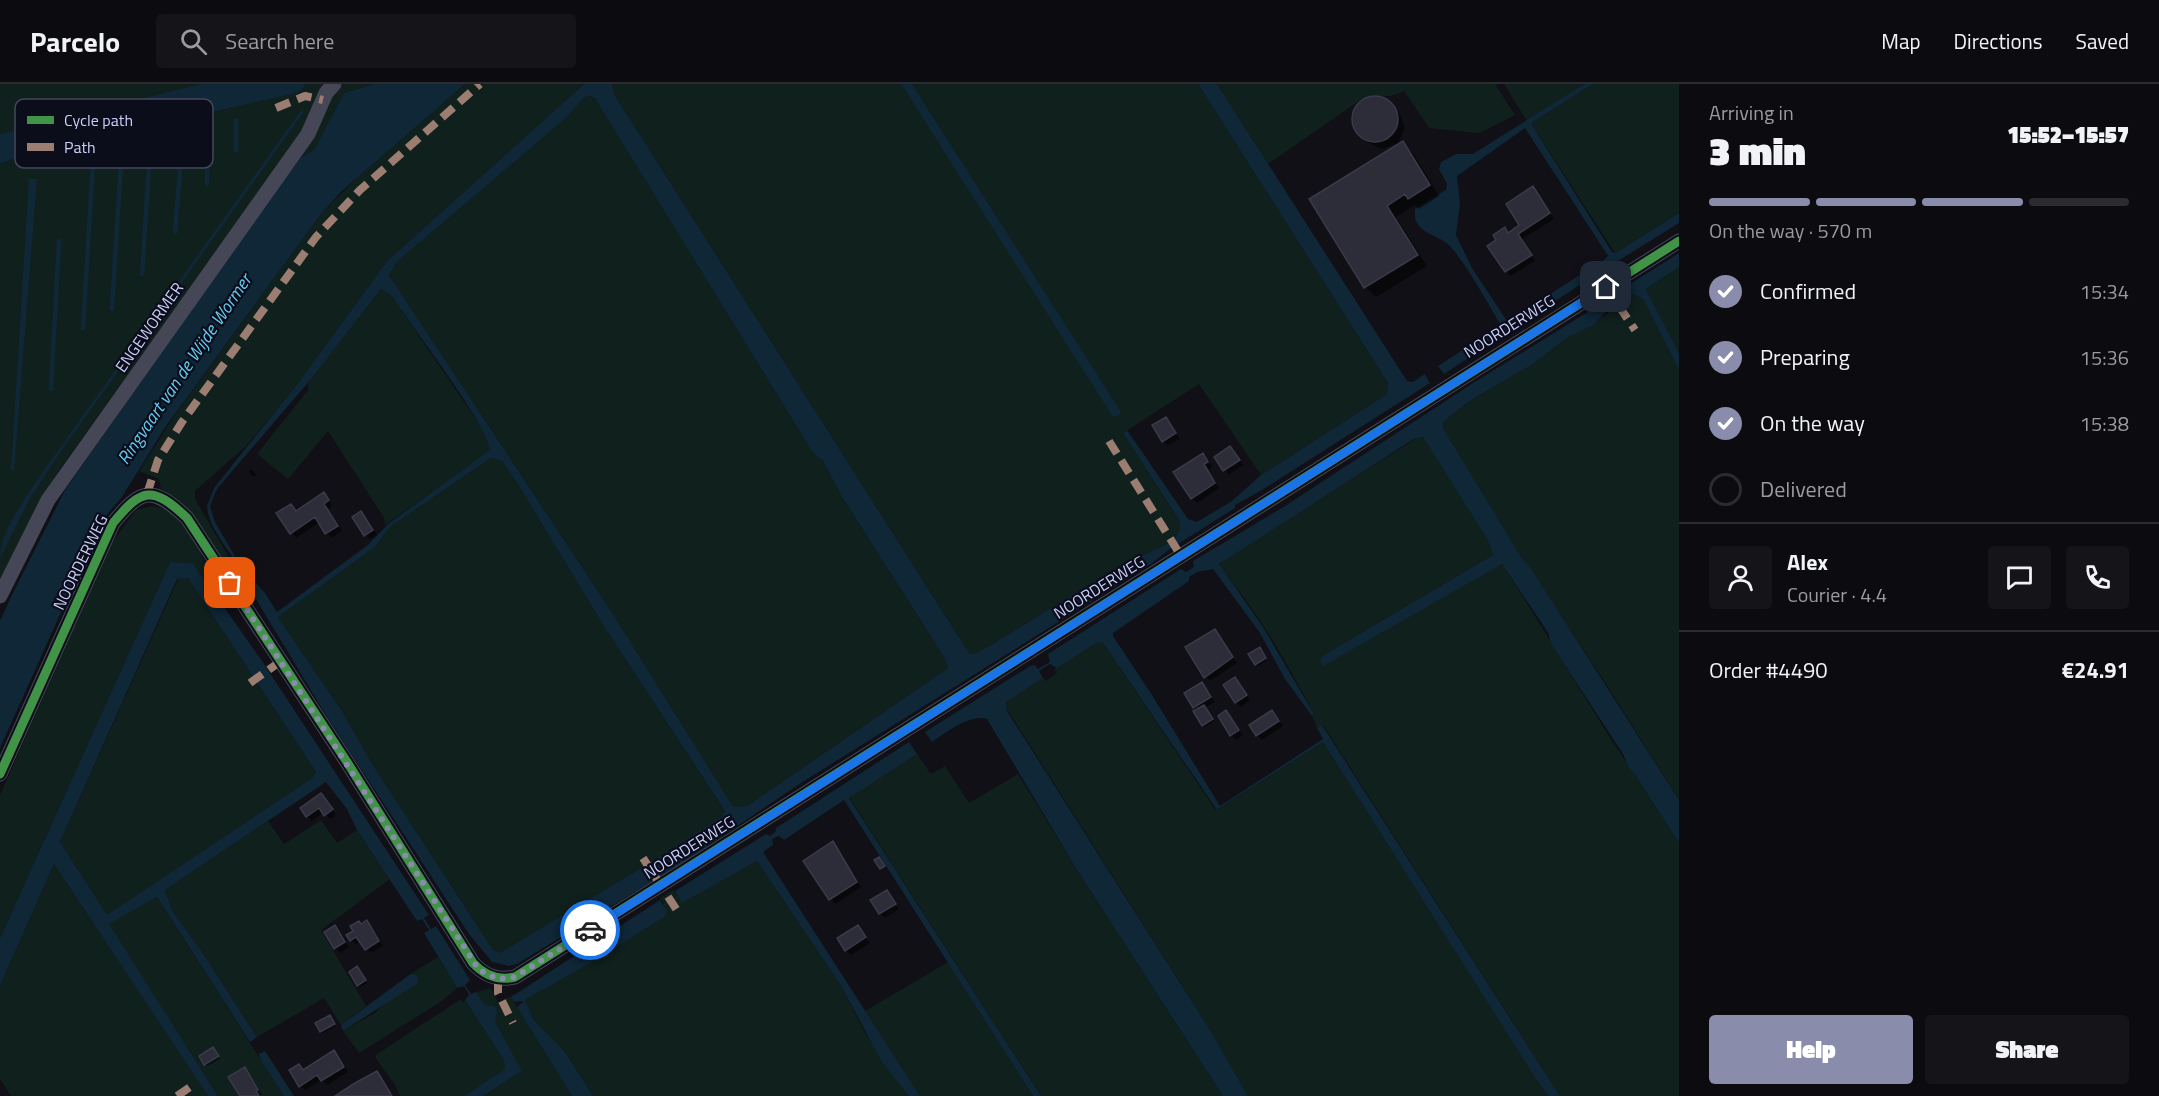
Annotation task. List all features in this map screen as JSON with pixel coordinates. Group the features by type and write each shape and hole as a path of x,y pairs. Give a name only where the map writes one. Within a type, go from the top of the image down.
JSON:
{"street":[{"name":"ENGEWORMER","path":"0,596 48,500 308,134 326,93 334,84"},
{"name":"NOORDERWEG","path":"0,774 113,523 133,500 147,494 161,497 187,518 347,762 473,963 491,977 507,979 515,977 1679,241"}],"shaded area":[{"path":"0,84 304,84 304,86 306,84 329,84 311,118 58,472 0,587 0,164 15,158 15,168 213,168 213,112 296,92 213,110 213,99 15,99 15,155 0,157"},
{"path":"344,84 374,84 344,93 314,150 301,157 334,88"},
{"path":"465,84 584,84 387,261 298,383 264,425 246,446 195,491 195,499 238,573 232,573 176,500 161,489 159,479 139,471 174,416 321,214 358,177"},
{"path":"612,84 901,84 1116,417 1120,412 912,84 1198,84 1388,383 1387,394 1261,475 1199,384 1123,433 1179,520 1180,529 1174,539 1117,567 991,645 974,654 969,653 614,94"},
{"path":"1217,84 1495,84 1515,115 1479,133 1429,128 1404,91 1394,95 1362,99 1268,164"},
{"path":"1504,84 1584,84 1527,121"},
{"path":"1593,84 1679,84 1679,213 1615,253 1532,125 1533,122"},
{"path":"585,97 595,97 813,453 823,461 842,497 944,657 948,668 747,806 733,808 615,617 389,275 397,262 566,118"},
{"path":"1679,267 1679,353 1646,289"},
{"path":"381,289 392,296 483,430 491,447 488,453 385,525 384,518 328,431 288,479 257,454 308,390 308,382"},
{"path":"1633,294 1643,299 1679,370 1679,800 1601,676 1522,558 1443,428 1443,422 1471,400 1535,363 1565,339 1607,314 1613,305"},
{"path":"1419,437 1426,439 1489,542 1493,555 1322,656 1322,666 1497,564 1504,566 1615,746 1679,843 1679,1096 1560,1096 1323,725 1317,728 1312,716 1314,714 1271,637 1219,566 1227,557"},
{"path":"491,458 502,461 517,483 605,628 725,811 722,816 656,859 500,954 493,950 373,765 342,711 278,617 374,548 390,527"},
{"path":"152,506 170,512 183,525 202,556 208,584 193,563 170,562 0,938 0,795 111,544 136,510"},
{"path":"188,578 316,772 312,778 107,916 60,842 178,579"},
{"path":"1098,642 1103,643 1215,809 1218,810 1323,742 1548,1096 1248,1096 1212,1033 1005,706 1009,697 1039,679 1043,678 1046,681 1057,673 1054,669"},
{"path":"917,754 931,774 945,766 969,803 1018,774 1223,1096 1041,1096 849,797"},
{"path":"321,820 337,843 357,830 390,879 321,930 366,1006 341,1025 324,998 257,1037 201,950 173,912 165,890 268,821 284,844"},
{"path":"757,861 841,986 864,1031 909,1096 593,1096 565,1052 534,1020 525,1000 596,960 663,917 664,905 660,898 673,890 683,902"},
{"path":"54,864 208,1096 11,1096 0,1079 0,986"},
{"path":"157,897 284,1096 218,1096 108,924"},
{"path":"438,957 457,988 442,1001 359,1053 343,1031 375,1013 415,973 412,973"},
{"path":"948,962 1033,1096 920,1096 865,1011"},
{"path":"489,988 493,991 501,1009 507,1006 503,999 511,997 572,1096 483,1096 522,1071 476,992"},
{"path":"461,999 463,1003 465,1000 504,1061 505,1069 464,1096 400,1096 375,1057"}],"water":[{"path":"203,84 306,84 300,91 292,94 213,112 213,99 140,99"},
{"name":"Ringvaart van de Wijde Wormer","path":"374,84 465,84 342,191 321,214 164,429 122,497 103,519 0,748 0,621 65,490 266,203 301,157 314,150 344,93"},
{"path":"584,84 612,84 614,94 969,653 974,654 1117,567 1174,539 1180,529 1179,520 1123,433 1127,430 1188,519 1197,522 1232,501 1261,475 1387,394 1388,383 1198,84 1217,84 1407,381 1413,382 1425,374 1430,383 1235,505 1235,508 1170,549 1151,564 801,783 687,860 517,964 509,966 492,962 469,934 329,720 248,586 245,576 219,538 209,517 207,506 214,488 298,383 387,261","holes":["585,97 595,98 813,453 823,461 842,497 944,657 948,668 747,806 733,807 615,617 389,275 397,262 566,118","381,289 392,296 464,399 487,439 490,450 388,524 369,544 277,612 265,593 251,577 247,577 215,522 210,506 217,489 311,379","491,458 502,461 605,628 725,811 722,816 656,859 500,953 493,950 373,765 342,711 278,617 374,548 390,527"]},
{"path":"901,84 912,84 1121,412 1119,416 1113,417"},
{"path":"1584,84 1593,84 1533,122 1532,125 1612,252 1615,253 1679,213 1679,223 1602,271 1598,265 1608,256 1525,128 1457,176 1460,204 1456,235 1472,268 1507,321 1588,270 1592,277 1444,374 1438,366 1501,325 1471,275 1450,246 1422,229 1418,224 1415,209 1446,190 1447,184 1439,169 1441,162 1456,154 1473,154"},
{"path":"302,109 303,113 59,454 29,500 0,558 1,547 9,526 39,477"},
{"path":"15,130 15,158 0,164 0,134"},
{"path":"29,179 37,179 14,471 11,470"},
{"path":"1679,253 1679,267 1646,289 1679,353 1679,370 1643,299 1633,294 1613,305 1593,325 1565,339 1535,363 1471,400 1443,422 1443,428 1522,558 1530,567 1679,800 1679,843 1634,773 1629,769 1623,754 1550,642 1549,634 1502,564 1323,666 1320,662 1322,656 1493,555 1489,542 1423,437 1414,439 1219,564 1263,627 1314,714 1312,716 1285,679 1260,633 1213,569 1197,572 1189,577 1189,581 1113,633 1220,806 1323,739 1317,728 1322,725 1560,1096 1548,1096 1531,1071 1323,742 1217,810 1103,643 1098,642 1057,668 1050,664 1039,671 1043,678 1006,702 1007,711 1212,1033 1248,1096 1223,1096 1077,870 987,719 966,721 932,742 925,732 1030,666 1035,665 1038,669 1050,662 1048,654 1181,569 1186,572 1194,567 1193,561 1285,506 1473,383 1607,300 1616,298 1616,293"},
{"path":"170,562 193,563 264,664 429,915 424,918 431,929 436,926 470,980 465,985 471,994 476,992 485,1005 494,1006 497,1012 495,1022 522,1071 483,1096 464,1096 505,1069 504,1061 465,1000 469,995 464,986 457,988 424,933 429,930 422,919 417,921 357,830 347,809 326,782 165,890 173,912 201,950 257,1037 250,1042 157,897 109,924 218,1096 208,1096 54,864 0,986 0,938","holes":["188,578 316,772 312,778 107,915 60,842 177,579"]},
{"path":"909,742 917,754 849,798 1041,1096 1033,1096 844,800 784,840 779,836 772,839 773,845 763,852 920,1096 909,1096 882,1062 841,986 757,861 682,903 678,897 664,906 667,912 664,917 596,960 525,1000 534,1020 565,1052 593,1096 572,1096 517,1007 524,1001 514,1002 511,997 660,900 663,905 678,896 675,891 766,834 770,836 776,828"},
{"path":"412,973 418,977 418,983 343,1031 341,1025"},
{"path":"265,1051 294,1096 284,1096 260,1059 259,1054"}],"building":[{"path":"1375,96 1391,103 1398,119 1391,135 1375,142 1359,135 1352,119 1359,103"},
{"path":"1403,141 1430,185 1408,199 1405,194 1387,206 1418,255 1364,288 1309,199"},
{"path":"1533,186 1550,213 1518,234 1532,255 1505,272 1487,246 1496,240 1493,235 1505,227 1508,233 1519,225 1506,204"},
{"path":"1166,417 1176,433 1162,442 1152,425"},
{"path":"1230,446 1240,460 1223,471 1214,457"},
{"path":"1203,453 1208,462 1204,464 1215,483 1191,499 1173,472"},
{"path":"324,492 329,500 324,504 338,526 325,534 315,517 290,534 276,513 291,504 296,511"},
{"path":"361,511 373,530 364,536 352,517"},
{"path":"1215,629 1233,657 1204,678 1185,647"},
{"path":"1260,647 1266,658 1255,665 1248,654"},
{"path":"1235,677 1247,695 1235,703 1223,685"},
{"path":"1202,682 1211,697 1193,708 1184,693"},
{"path":"1204,705 1213,719 1202,726 1193,711"},
{"path":"1226,710 1239,730 1230,736 1218,716"},
{"path":"1272,710 1279,721 1256,736 1249,725"},
{"path":"321,793 333,809 324,816 319,808 306,817 300,808"},
{"path":"833,841 857,882 829,900 803,861"},
{"path":"879,857 885,866 880,869 874,860"},
{"path":"887,890 896,904 879,914 870,900"},
{"path":"367,920 379,941 365,950 356,937 350,941 346,935 353,931 350,926"},
{"path":"335,925 345,942 334,949 324,932"},
{"path":"858,925 866,937 845,951 837,938"},
{"path":"357,966 366,980 357,986 349,972"},
{"path":"330,1015 335,1024 320,1032 315,1023"},
{"path":"213,1047 219,1056 204,1065 199,1056"},
{"path":"334,1050 344,1067 321,1081 317,1075 299,1087 289,1070 299,1064 303,1070"},
{"path":"245,1067 259,1096 240,1096 228,1077"},
{"path":"377,1071 392,1096 335,1096 355,1083"}],"waterway":[{"path":"236,121 236,150"},
{"path":"83,328 93,168"},
{"path":"112,309 121,168"},
{"path":"142,274 149,168"},
{"path":"175,232 180,168"},
{"path":"207,168 207,184"},
{"path":"51,389 59,241"}],"marked path":[{"path":"147,494 158,460 182,422 316,237 360,190 480,84"},
{"path":"276,108 305,96 323,100"},
{"path":"1606,287 1635,330"},
{"path":"1109,441 1181,556"},
{"path":"250,683 281,661"},
{"path":"643,858 678,912"},
{"path":"498,979 498,993 513,1023"},
{"path":"177,1096 196,1083"}],"cycle path":[{"path":"0,774 113,523 140,497 156,496 175,507 187,518 347,762 473,963 492,976 515,977 1679,241"}],"way so far":[{"path":"230,583 479,970 498,979 515,977 590,930"}],"route":[{"path":"590,930 1606,287"}]}
